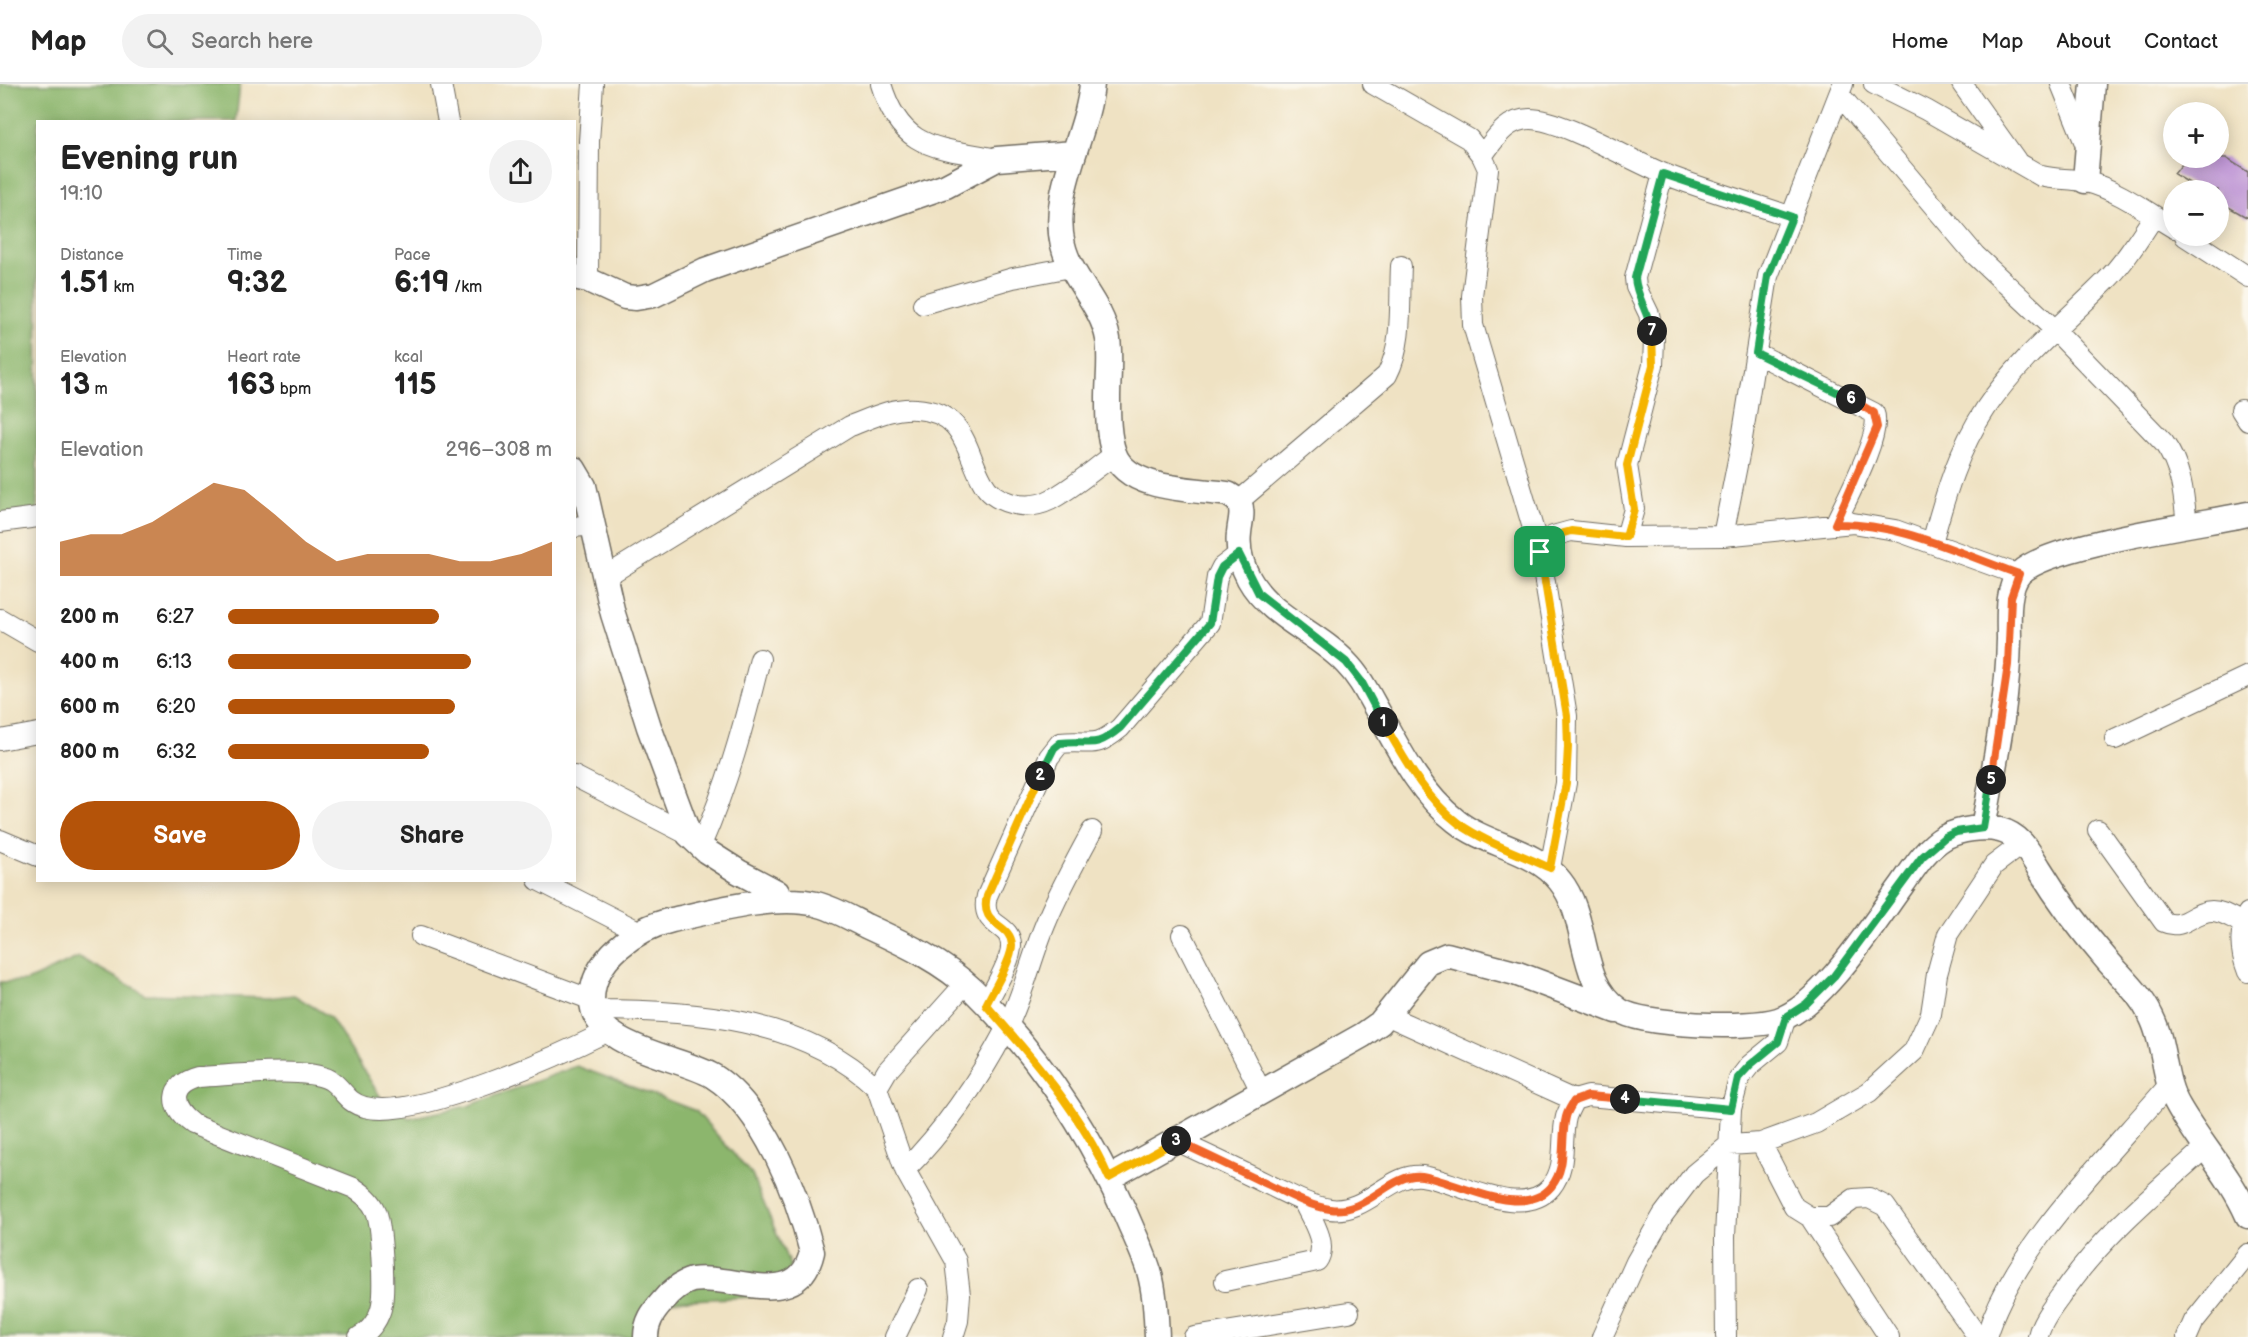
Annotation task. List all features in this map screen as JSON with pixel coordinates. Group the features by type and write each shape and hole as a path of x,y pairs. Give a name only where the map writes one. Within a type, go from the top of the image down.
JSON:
{"street":[{"path":"441,84 448,120"},
{"path":"593,84 581,278 625,297 654,295 705,270 946,186 997,159"},
{"path":"881,84 896,121 911,137 929,146 997,159 1074,153"},
{"path":"1092,84 1065,189 1061,220 1063,244 1071,267 1104,324 1108,341 1109,428 1114,455 1128,472 1149,483 1228,494 1239,501 1242,514 1239,554 1259,594 1329,647 1351,668 1420,783 1440,807 1472,832 1550,868 1564,885 1573,903 1598,989 1602,996 1622,1013"},
{"path":"1373,84 1469,139 1482,156 1488,169 1472,296 1473,325 1540,552 1550,598 1567,727 1566,783 1550,868"},
{"path":"1874,84 1926,110 2041,176 2058,181 2085,181 2106,189 2163,221"},
{"path":"1962,84 2020,165"},
{"path":"2061,84 2088,150"},
{"path":"2085,181 2093,84"},
{"path":"1723,536 1768,276 1841,89"},
{"path":"1841,89 1975,255 2054,328 2144,421 2173,455 2181,476 2187,526"},
{"path":"1482,156 1500,132 1513,121 1531,119 1554,124 1663,174 1792,217"},
{"path":"1626,537 1634,509 1627,465 1653,365 1650,322 1635,287 1635,278 1663,174"},
{"path":"1932,543 1950,476 1987,407 2054,328 2106,281 2128,255 2154,216"},
{"path":"2200,246 2248,277"},
{"path":"1239,501 1387,375 1398,344 1401,266"},
{"path":"923,304 1013,278 1071,267"},
{"path":"1756,353 1866,406 1877,420 1873,439 1835,524"},
{"path":"605,577 850,426 893,410 917,409 940,416 956,427 966,439 982,483 994,495 1011,504 1029,507 1050,500 1114,455"},
{"path":"576,472 584,486 584,526 605,577 613,614 649,727 695,840"},
{"path":"1983,828 2008,665 2011,597 2019,574 2037,562 2084,547 2248,514"},
{"path":"0,522 36,517"},
{"path":"1540,552 1553,536 1571,531 1626,537 1723,536 1853,523 1895,530 2019,574"},
{"path":"986,1005 1012,944 1008,935 987,916 984,907 1049,757 1060,743 1103,742 1120,728 1210,623 1217,577 1222,567 1239,554"},
{"path":"0,619 36,637"},
{"path":"695,840 722,796 740,743 760,659"},
{"path":"2115,739 2248,676"},
{"path":"0,740 36,733"},
{"path":"576,777 695,840 739,872 777,892 782,901"},
{"path":"1109,1178 1363,1035 1386,1015 1420,972 1436,957 1447,955 1464,958 1643,1019 1720,1025 1761,1024 1786,1017 1806,1004 1834,976 1932,846 1956,832 1983,828 2006,831 2023,843 2062,905 2110,964 2134,988 2161,1035 2168,1086 2205,1148 2238,1194 2248,1216"},
{"path":"2098,830 2164,922 2171,926 2180,925 2211,911 2245,918 2241,941 2248,972"},
{"path":"905,1170 954,1114 1006,1028 1025,985 1044,926 1065,879 1092,831"},
{"path":"0,840 36,855"},
{"path":"1602,1337 1636,1262 1663,1215 1694,1174 1729,1145 1761,1143 1816,1123 1869,1092 1914,1051 1931,1014 1937,974 1948,934 1994,865 2023,843"},
{"path":"542,882 640,932"},
{"path":"646,1337 648,1322 655,1309 677,1287 690,1281 708,1279 777,1288 790,1283 801,1273 810,1262 812,1252 768,1136 739,1098 712,1075 639,1047 608,1031 593,1005 594,986 605,963 615,951 640,932 674,920 782,901 815,904 926,954 965,984 1006,1028 1059,1093 1096,1151 1149,1270 1155,1299 1157,1337"},
{"path":"1182,934 1262,1092"},
{"path":"421,936 593,1005 708,1016 814,1044 840,1057 877,1088 905,1170 956,1261 960,1295 958,1321 953,1337"},
{"path":"877,1088 887,1071 965,984"},
{"path":"1386,1015 1574,1101"},
{"path":"1726,1337 1725,1237 1731,1109 1738,1078 1778,1042 1786,1017"},
{"path":"359,1337 376,1321 382,1304 380,1227 376,1211 368,1198 354,1188 192,1125 180,1116 176,1097 186,1080 198,1077 309,1073 331,1081 347,1099 365,1107 389,1109 486,1083 555,1058 608,1031"},
{"path":"1986,1337 1993,1313 2017,1270 2047,1226 2168,1086"},
{"path":"1176,1141 1303,1201 1331,1209 1354,1207 1401,1179 1418,1176 1437,1179 1503,1200 1531,1199 1550,1188 1562,1168 1566,1117 1574,1101 1588,1096 1731,1109"},
{"path":"1761,1143 1794,1207 1810,1217 1889,1337"},
{"path":"2038,1337 2053,1307 2080,1267 2115,1228 2205,1148"},
{"path":"1810,1217 1829,1217 1854,1199 1869,1198 1885,1206 1978,1337"},
{"path":"1225,1281 1317,1261 1322,1253 1322,1243 1303,1201"},
{"path":"2187,1337 2194,1321 2248,1254"},
{"path":"895,1337 918,1289"},
{"path":"1194,1337 1349,1312"}],"green space":[{"path":"0,84 240,84 236,120 36,120 36,516 0,523"},
{"path":"79,957 145,994 267,998 294,995 330,1017 383,1101 409,1118 468,1106 577,1066 696,1111 752,1175 791,1268 775,1296 668,1301 634,1337 0,1337 0,982 27,981"}],"building":[{"path":"2229,160 2248,172 2248,218 2229,207 2229,180 2184,180 2174,174 2179,168 2229,168"}],"route":[{"path":"1663,174 1792,217 1783,234 1768,276 1756,353 1866,406 1874,413 1877,420 1873,439 1835,524 1853,523 1895,530 2019,574 2011,597 2008,665 1983,828 1956,832 1945,837 1922,857 1834,976 1806,1004 1786,1017 1778,1042 1738,1078 1731,1109 1588,1096 1574,1101 1566,1117 1562,1168 1550,1188 1531,1199 1503,1200 1437,1179 1418,1176 1401,1179 1378,1195 1354,1207 1331,1209 1303,1201 1176,1141 1109,1178 1096,1151 1059,1093 986,1005 1012,944 1008,935 987,916 984,907 1054,748 1060,743 1070,741 1092,744 1103,742 1120,728 1210,623 1217,577 1222,567 1239,554 1259,594 1275,609 1304,628 1346,662 1361,681 1420,783 1440,807 1472,832 1550,868 1566,783 1568,747 1567,716 1559,674 1550,598 1540,552 1553,536 1571,531 1626,537 1633,520 1633,499 1627,465 1648,393 1653,365 1654,339 1648,314 1635,287 1635,278 1663,174"}]}
